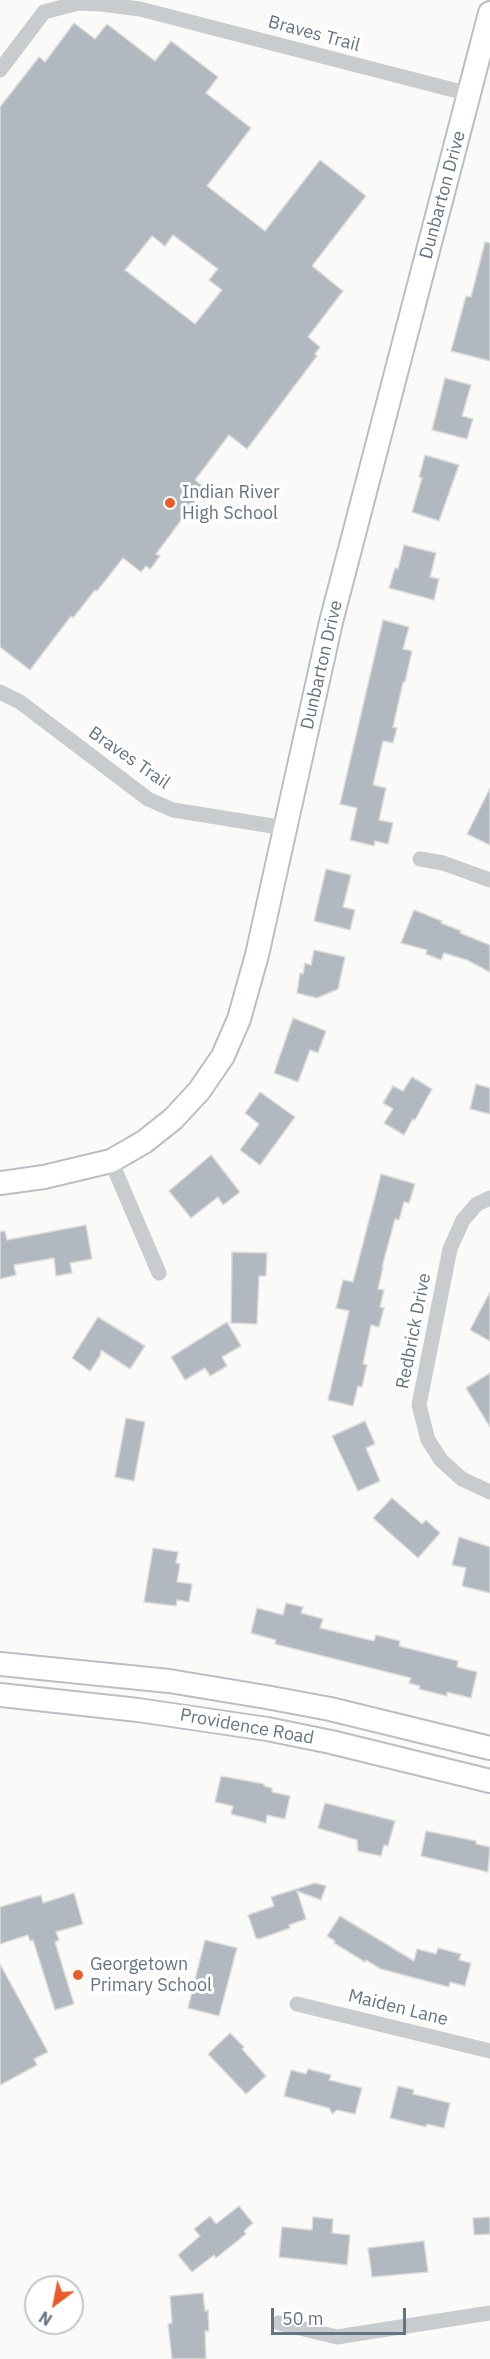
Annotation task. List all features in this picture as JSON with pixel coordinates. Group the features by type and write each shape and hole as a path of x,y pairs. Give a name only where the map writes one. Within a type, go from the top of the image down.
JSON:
{"street":[{"name":"Braves Trail","path":"0,70 44,12 78,3 101,4 140,9 469,94"},
{"name":"Dunbarton Drive","path":"0,1183 44,1177 111,1161 144,1142 173,1119 199,1091 223,1056 239,1019 257,955 331,622 490,13"},
{"name":"Braves Trail","path":"0,692 20,702 148,799 173,810 285,828"},
{"path":"420,859 443,863 490,880"},
{"path":"111,1161 159,1273"},
{"name":"Redbrick Drive","path":"490,1198 477,1204 463,1221 450,1249 419,1405 428,1440 441,1460 462,1479 490,1492"},
{"name":"Providence Road","path":"0,1664 169,1681 255,1695 330,1709 490,1748"},
{"name":"Providence Road","path":"0,1695 138,1710 267,1730 352,1747 490,1781"},
{"name":"Maiden Lane","path":"297,2004 490,2050"},
{"path":"279,2323 337,2337 490,2313"}],"building":[{"path":"74,23 95,39 107,24 155,61 171,41 218,77 206,93 251,128 207,186 265,231 320,160 366,196 312,266 343,291 308,337 320,347 315,354 317,356 247,449 229,435 195,480 205,488 156,554 160,556 152,567 150,569 146,566 141,572 123,558 73,618 71,616 30,670 0,647 0,107 39,57 45,62","holes":["173,235 218,269 209,280 222,290 195,324 125,270 152,236 165,246"]},
{"path":"485,242 490,243 490,361 451,351 466,296 471,297"},
{"path":"445,378 471,385 462,416 473,419 467,439 432,430"},
{"path":"425,455 459,465 439,521 412,512 422,478 419,477"},
{"path":"404,545 436,553 430,577 439,579 434,600 389,588 395,568 398,569"},
{"path":"383,620 409,627 403,649 412,651 393,727 397,728 393,743 383,741 373,785 386,788 379,820 393,823 388,844 375,841 374,846 350,840 357,808 340,804"},
{"path":"490,788 490,845 467,834"},
{"path":"326,869 351,875 343,907 355,910 350,930 314,921"},
{"path":"414,910 490,945 490,972 467,960 444,953 441,960 426,954 427,950 401,943"},
{"path":"314,950 345,957 338,989 317,998 297,993 300,973 303,974 305,963 311,965"},
{"path":"293,1018 326,1031 318,1053 310,1050 298,1082 274,1073"},
{"path":"412,1077 432,1089 404,1135 384,1123 393,1109 383,1103 393,1086 403,1091"},
{"path":"476,1084 490,1088 490,1114 470,1109"},
{"path":"260,1092 295,1117 260,1165 240,1150 259,1124 245,1113"},
{"path":"211,1155 240,1192 223,1205 218,1197 191,1218 169,1191"},
{"path":"381,1174 415,1184 409,1203 404,1202 399,1220 395,1219 378,1289 384,1290 380,1307 384,1308 379,1327 371,1325 363,1364 367,1365 362,1387 358,1386 353,1406 328,1400 349,1311 336,1308 343,1280 353,1282"},
{"path":"86,1225 92,1259 70,1263 72,1273 56,1276 54,1258 14,1265 16,1275 0,1279 0,1232 5,1231 7,1240"},
{"path":"232,1252 267,1253 266,1276 259,1276 257,1324 231,1323"},
{"path":"490,1292 490,1341 470,1330"},
{"path":"98,1317 145,1346 130,1369 101,1350 100,1356 90,1371 72,1358"},
{"path":"227,1322 241,1346 222,1357 227,1366 210,1376 205,1368 185,1380 171,1357"},
{"path":"490,1373 490,1427 466,1388"},
{"path":"126,1418 145,1422 134,1481 115,1477"},
{"path":"365,1421 375,1444 366,1448 380,1481 358,1491 332,1436"},
{"path":"392,1498 422,1524 426,1520 440,1533 418,1558 373,1518"},
{"path":"459,1537 490,1547 490,1593 462,1586 466,1568 452,1565"},
{"path":"153,1548 178,1552 176,1563 180,1564 177,1582 192,1584 189,1602 177,1600 176,1606 144,1602"},
{"path":"286,1603 303,1607 301,1613 323,1619 320,1628 374,1641 376,1635 400,1641 399,1646 458,1661 457,1667 477,1672 471,1698 447,1692 447,1696 419,1689 420,1686 409,1683 411,1678 275,1644 276,1640 251,1633 257,1608 283,1615"},
{"path":"221,1776 264,1784 272,1788 272,1792 290,1796 285,1819 267,1815 266,1823 231,1814 233,1806 215,1802"},
{"path":"325,1803 395,1821 388,1846 384,1845 381,1856 358,1851 357,1840 318,1828"},
{"path":"426,1831 476,1841 476,1844 490,1847 488,1872 421,1856"},
{"path":"315,1883 326,1886 321,1900 297,1891 306,1919 289,1925 290,1928 259,1939 256,1938 248,1915 274,1906 271,1897"},
{"path":"74,1893 83,1924 56,1932 59,1940 55,1942 74,2004 55,2010 33,1940 30,1941 28,1935 0,1944 0,1907 41,1895 43,1903"},
{"path":"340,1916 414,1961 417,1949 436,1954 438,1948 461,1954 459,1960 471,1963 465,1986 450,1982 449,1987 381,1969 366,1960 365,1962 334,1943 335,1941 327,1936"},
{"path":"205,1940 237,1948 219,2016 188,2008"},
{"path":"0,1964 48,2052 34,2059 37,2065 0,2085"},
{"path":"230,2033 266,2076 246,2094 208,2054"},
{"path":"308,2069 331,2075 329,2080 362,2088 355,2114 337,2110 332,2114 329,2108 284,2096 291,2070 306,2074"},
{"path":"398,2086 414,2090 413,2094 450,2103 444,2128 427,2124 426,2127 390,2118"},
{"path":"239,2206 253,2223 244,2231 246,2234 216,2258 214,2255 192,2272 178,2255 200,2236 194,2229 210,2216 216,2224"},
{"path":"313,2217 333,2219 332,2233 350,2235 347,2265 279,2257 282,2227 312,2230"},
{"path":"490,2217 490,2234 474,2235 473,2218"},
{"path":"424,2241 428,2272 372,2277 368,2248"},
{"path":"203,2293 205,2311 208,2310 209,2331 205,2331 206,2359 172,2359 168,2324 172,2323 170,2296"}],"place":[{"name":"Indian River High School","path":"170,503"},
{"name":"Georgetown Primary School","path":"78,1975"}]}
